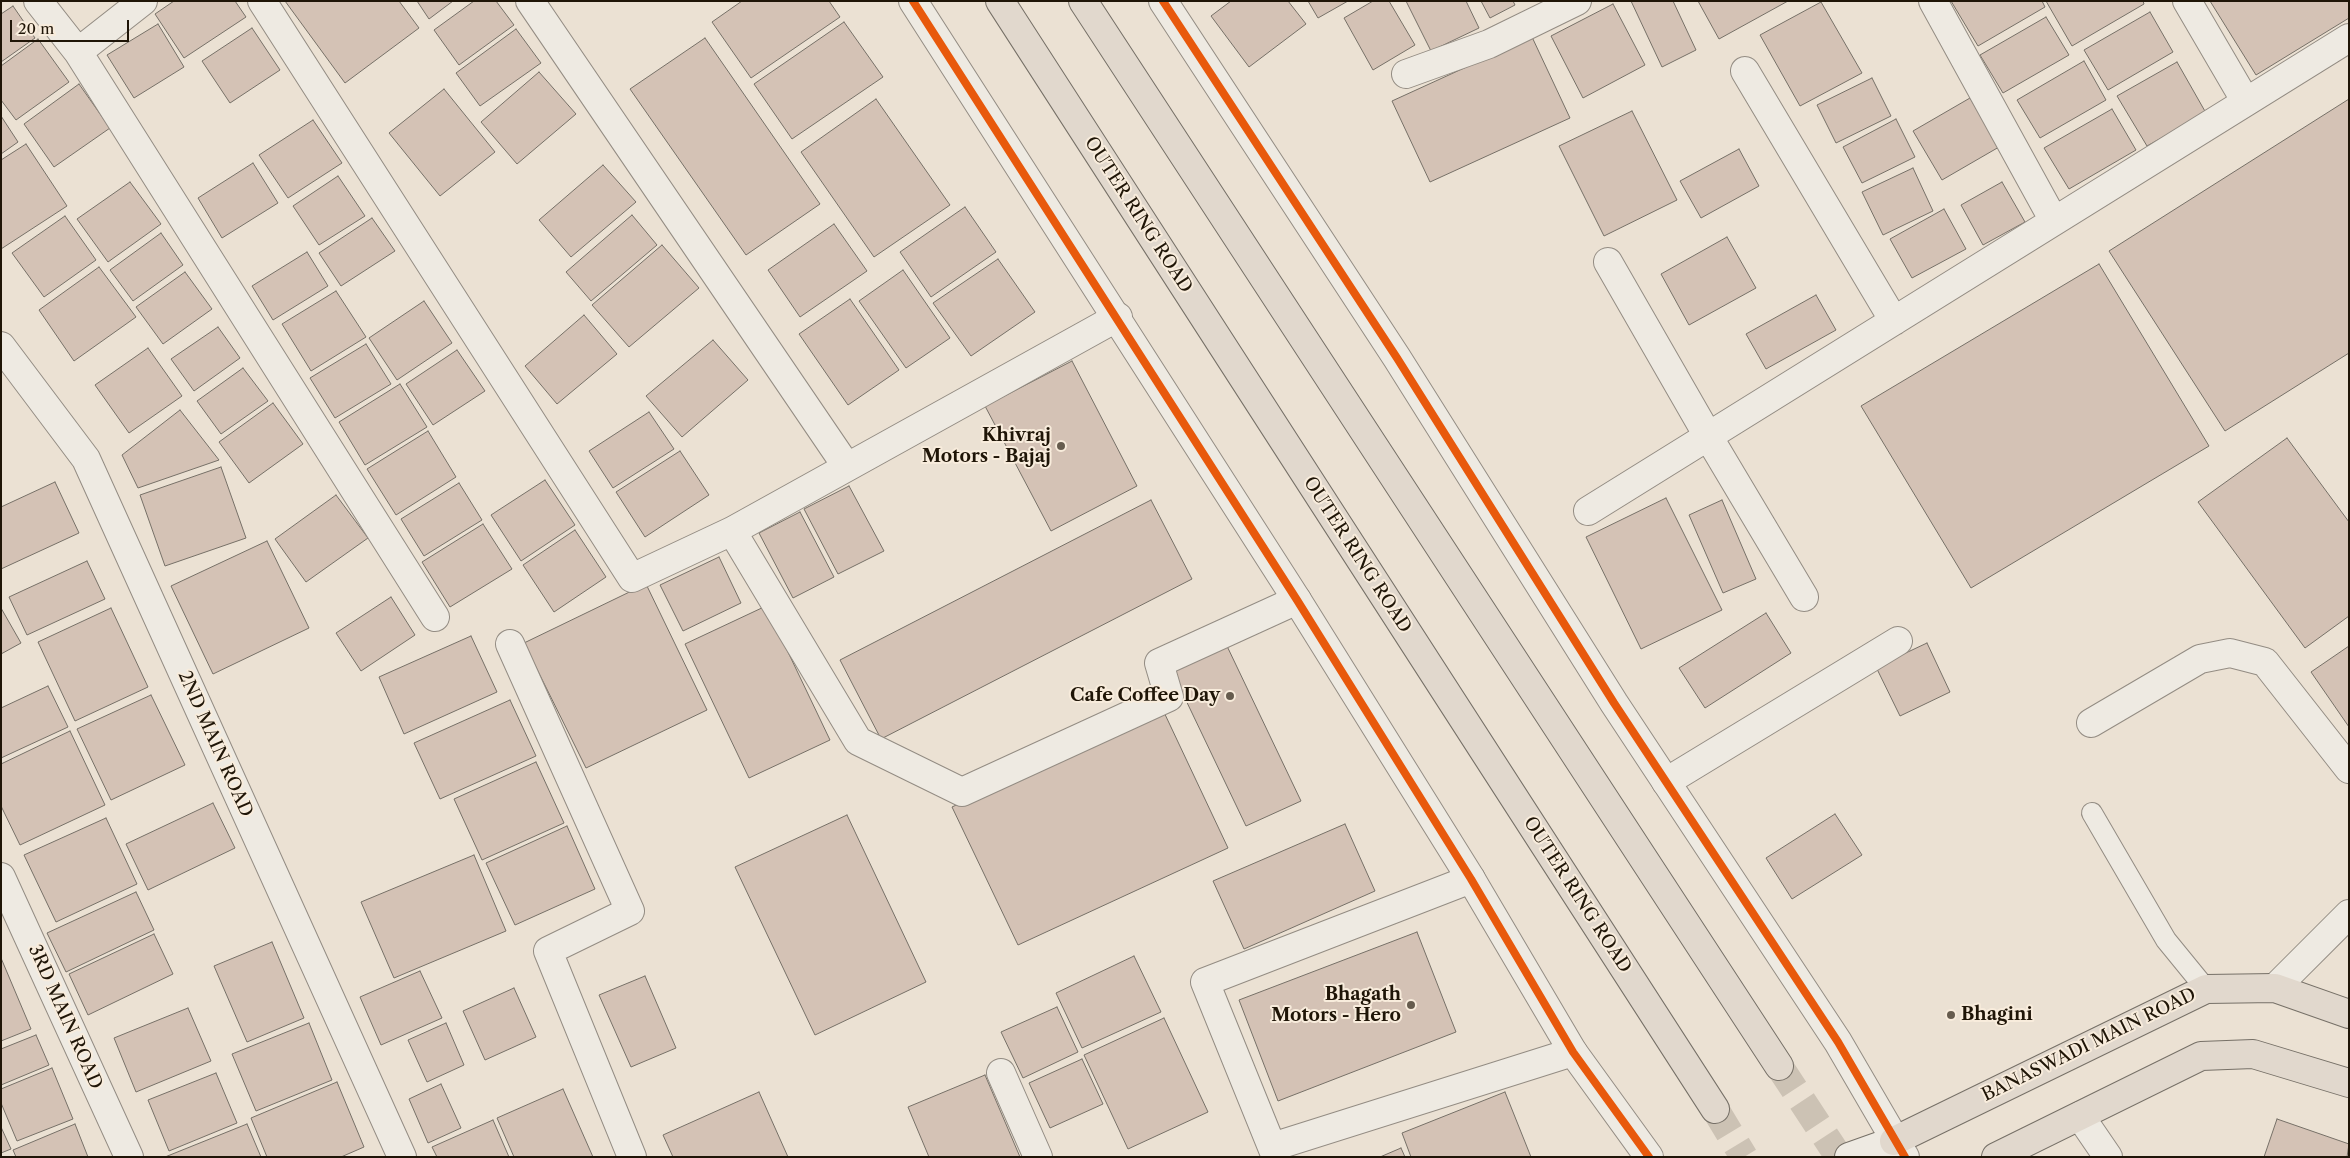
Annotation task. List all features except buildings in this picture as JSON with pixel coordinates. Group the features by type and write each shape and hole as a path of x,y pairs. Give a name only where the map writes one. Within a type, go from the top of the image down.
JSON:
{"main road":[{"name":"OUTER RING ROAD","path":"1000,1 1714,1109"},
{"path":"1083,1 1779,1066"},
{"name":"BANASWADI MAIN ROAD","path":"1899,1149 2206,989 2275,988 2349,1014"},
{"path":"1996,1157 2200,1056 2253,1054 2349,1083"}],"street":[{"path":"38,1 78,52 435,617"},
{"path":"78,52 143,1"},
{"path":"262,1 632,578 732,531 1118,317"},
{"path":"530,1 847,467"},
{"path":"913,1 1118,317 1297,600 1471,879 1573,1052 1650,1157"},
{"path":"1163,1 1397,358 1608,694 1838,1042 1899,1149 1849,1157"},
{"path":"1406,74 1489,44 1577,1"},
{"path":"1933,1 2054,221"},
{"path":"2187,1 2246,102"},
{"path":"1588,511 2349,38"},
{"path":"1745,71 1894,321"},
{"path":"1608,262 1708,436 1804,597"},
{"name":"2ND MAIN ROAD","path":"1,346 86,458 402,1157"},
{"path":"732,531 858,741 962,792 1169,697 1159,664 1297,600"},
{"path":"1666,782 1898,641"},
{"path":"510,644 630,911 548,951 632,1157"},
{"path":"2091,723 2200,659 2230,653 2265,662 2349,769"},
{"name":"3RD MAIN ROAD","path":"1,877 129,1157"},
{"path":"1471,879 1205,982 1274,1152 1573,1052"},
{"path":"2275,988 2349,914"},
{"path":"1001,1073 1038,1157"},
{"path":"2080,1116 2108,1157"}],"lane":[{"path":"2092,813 2166,940 2206,989"}],"tunnel":[{"path":"1779,1066 1839,1157"},
{"path":"1715,1109 1744,1157"}],"cycle path":[{"path":"913,1 1297,600 1471,879 1573,1052 1649,1157"},
{"path":"1163,1 1397,358 1614,703 1838,1042 1905,1157"}],"place":[{"name":"Khivraj Motors - Bajaj","path":"1061,446"},
{"name":"Cafe Coffee Day","path":"1230,696"},
{"name":"Bhagath Motors - Hero","path":"1411,1005"},
{"name":"Bhagini","path":"1951,1015"}]}
